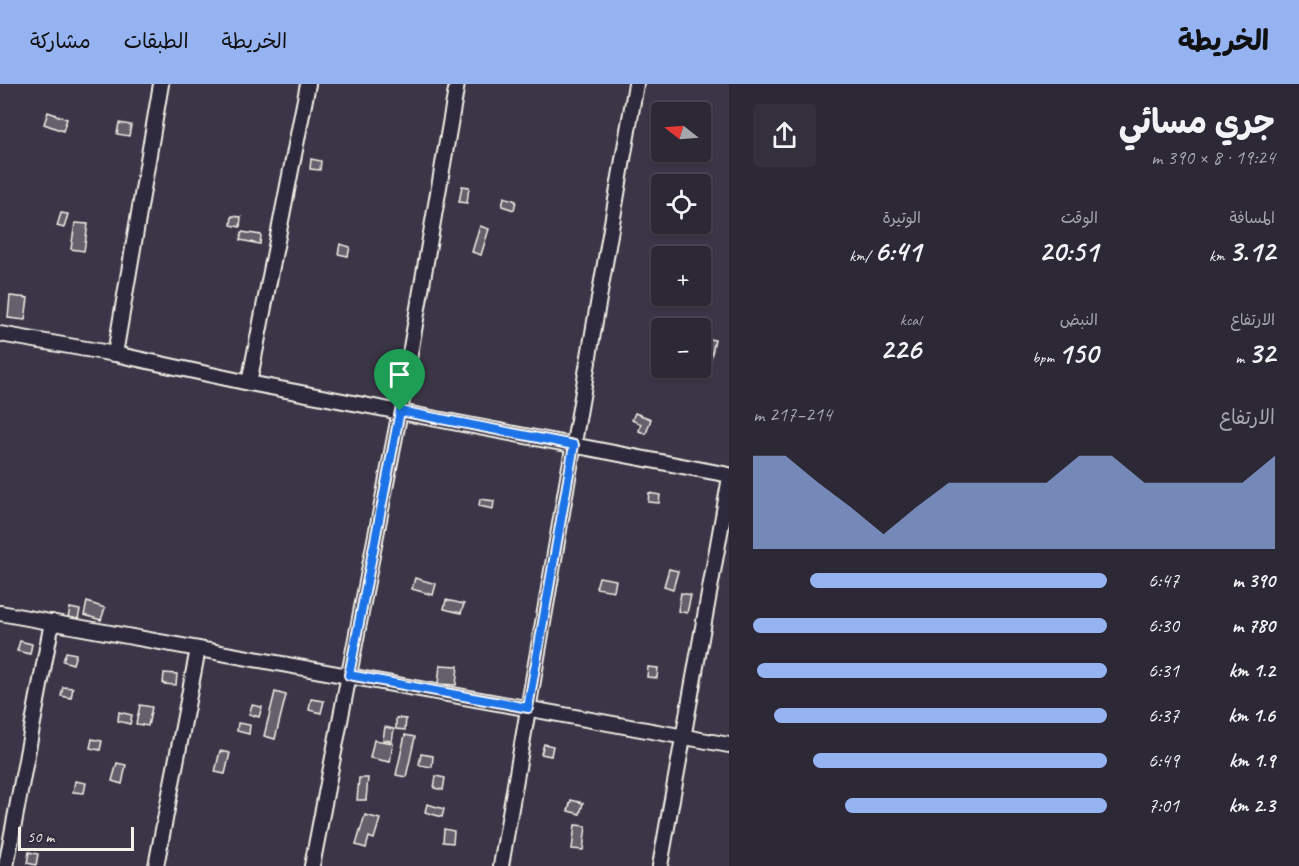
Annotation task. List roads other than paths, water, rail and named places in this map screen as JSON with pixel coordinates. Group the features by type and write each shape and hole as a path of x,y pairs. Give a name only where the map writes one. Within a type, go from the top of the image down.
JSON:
{"street":[{"path":"115,354 161,84"},
{"path":"249,382 308,84"},
{"path":"312,866 400,411 457,84"},
{"path":"501,866 636,84"},
{"path":"0,334 115,354 729,475"},
{"path":"660,866 729,483"},
{"path":"0,613 729,745"},
{"path":"6,866 52,622"},
{"path":"156,866 198,649"}]}
